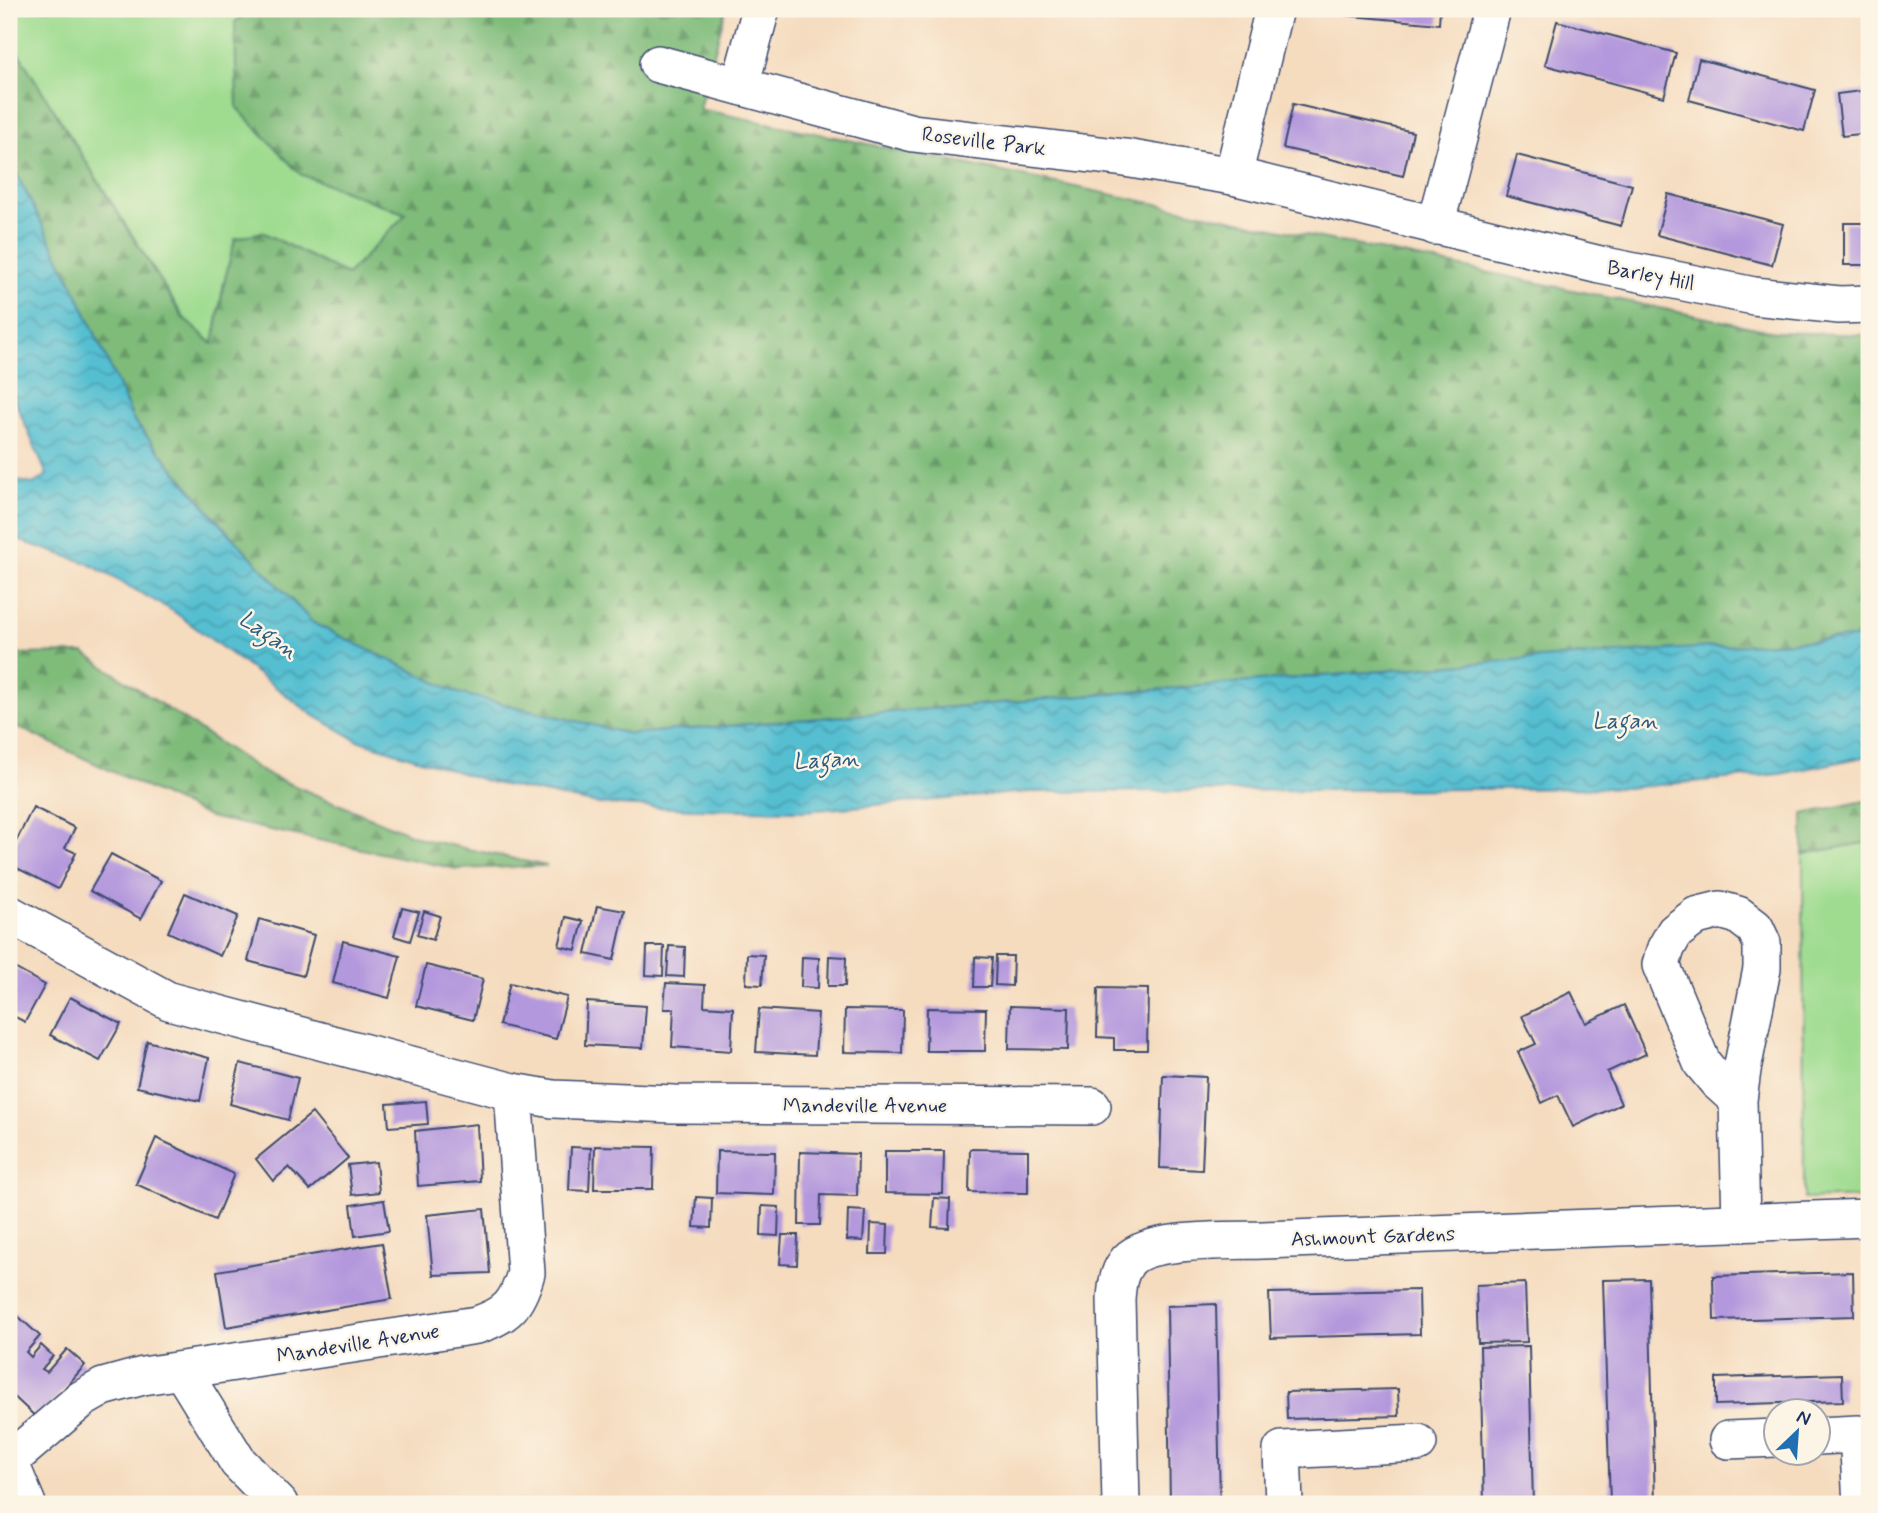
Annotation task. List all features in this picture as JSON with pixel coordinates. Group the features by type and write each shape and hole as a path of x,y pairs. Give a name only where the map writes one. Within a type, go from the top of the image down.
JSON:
{"street":[{"path":"740,86 761,9"},
{"path":"1233,176 1274,9"},
{"path":"1435,226 1492,9"},
{"name":"Roseville Park","path":"658,64 913,133 1125,158 1233,176"},
{"name":"Barley Hill","path":"1233,176 1600,265 1754,296 1869,304"},
{"name":"Mandeville Avenue","path":"9,914 169,1001 513,1092 554,1100 674,1104 1092,1106"},
{"name":"Mandeville Avenue","path":"9,1461 82,1399 103,1387 143,1376 477,1325 497,1318 511,1307 520,1292 526,1273 513,1092"},
{"path":"1738,1100 1741,1223"},
{"name":"Ashmount Gardens","path":"1121,1504 1116,1299 1118,1278 1127,1261 1141,1250 1167,1244 1869,1218"},
{"path":"182,1371 238,1462 279,1504"},
{"path":"1832,1435 1858,1434 1862,1504"},
{"path":"1728,1440 1762,1439"},
{"path":"1284,1504 1283,1450 1418,1443"},
{"path":"9,1461 27,1504"}],"green space":[{"path":"9,9 254,9 235,22 300,174 406,214 347,275 262,232 236,239 224,283 213,344 184,318 9,38"},
{"path":"254,9 726,9 699,109 1775,332 1869,335 1869,637 1525,659 630,734 458,693 313,623 215,518 134,421 77,293 9,159 9,38 183,318 213,344 235,239 262,232 347,275 406,214 300,174 237,108 235,22"},
{"path":"84,653 266,774 422,839 547,866 457,869 209,817 9,723 9,654"},
{"path":"1869,800 1869,842 1803,854 1803,814"},
{"path":"1869,842 1869,1197 1804,1199 1803,854"}],"water":[{"name":"Lagan","path":"9,159 77,293 134,421 215,518 313,623 458,693 630,734 1525,659 1869,637 1869,756 1780,774 1625,788 1028,792 804,811 598,804 493,783 357,740 313,715 173,611 87,563 9,537 9,479 33,484 47,475 9,387"}],"building":[{"path":"1320,9 1440,9 1439,24 1320,13"},
{"path":"1557,21 1676,53 1664,97 1545,65"},
{"path":"1699,59 1815,90 1804,131 1689,100"},
{"path":"1869,90 1869,133 1842,136 1837,94"},
{"path":"1293,104 1413,132 1403,176 1283,148"},
{"path":"1517,155 1632,185 1621,226 1506,196"},
{"path":"1668,194 1783,224 1772,265 1657,235"},
{"path":"1844,223 1869,223 1869,265 1844,265"},
{"path":"33,807 75,828 65,848 76,853 58,889 9,864 9,856"},
{"path":"111,854 161,881 141,919 90,891"},
{"path":"185,893 238,916 220,956 168,932"},
{"path":"597,906 625,911 614,960 586,954"},
{"path":"402,908 419,912 410,941 394,936"},
{"path":"424,911 440,916 433,940 417,935"},
{"path":"566,917 583,921 576,950 559,946"},
{"path":"259,919 314,935 303,976 248,961"},
{"path":"343,941 400,956 389,998 333,983"},
{"path":"647,946 664,946 663,976 646,975"},
{"path":"669,946 685,947 684,977 667,976"},
{"path":"747,954 764,955 762,985 746,984"},
{"path":"829,956 846,957 845,986 828,986"},
{"path":"996,956 1013,956 1012,986 995,985"},
{"path":"802,957 819,958 818,988 801,987"},
{"path":"975,957 992,958 990,987 974,987"},
{"path":"9,965 45,985 25,1022 9,1014"},
{"path":"426,965 483,979 473,1020 416,1006"},
{"path":"510,983 567,997 556,1039 499,1025"},
{"path":"666,983 705,985 704,1006 733,1008 731,1051 672,1047 674,1009 664,1009"},
{"path":"1098,988 1148,989 1147,1050 1114,1050 1114,1038 1097,1037"},
{"path":"1571,992 1586,1023 1624,1005 1646,1054 1607,1072 1621,1104 1573,1127 1558,1095 1542,1103 1518,1052 1536,1044 1522,1016"},
{"path":"70,997 121,1024 100,1061 50,1035"},
{"path":"587,1002 646,1006 643,1048 585,1045"},
{"path":"1010,1006 1069,1008 1068,1050 1009,1049"},
{"path":"927,1008 986,1009 985,1051 926,1051"},
{"path":"759,1009 818,1013 815,1055 756,1052"},
{"path":"845,1009 903,1010 902,1053 844,1052"},
{"path":"147,1041 209,1058 200,1101 137,1087"},
{"path":"240,1063 298,1078 288,1120 230,1104"},
{"path":"1163,1075 1206,1077 1202,1170 1160,1168"},
{"path":"426,1101 428,1124 389,1127 387,1104"},
{"path":"312,1113 348,1158 310,1190 289,1167 273,1181 256,1159"},
{"path":"477,1124 480,1181 418,1186 415,1131"},
{"path":"156,1138 234,1174 215,1220 136,1184"},
{"path":"595,1146 654,1147 653,1189 594,1189"},
{"path":"571,1147 591,1148 589,1191 569,1190"},
{"path":"970,1149 1028,1150 1028,1193 969,1192"},
{"path":"717,1151 775,1152 774,1195 716,1193"},
{"path":"885,1151 944,1151 943,1194 885,1193"},
{"path":"800,1152 858,1154 857,1196 821,1195 820,1225 799,1225"},
{"path":"376,1162 379,1192 352,1195 348,1165"},
{"path":"696,1197 712,1198 711,1228 694,1227"},
{"path":"934,1198 950,1199 949,1228 932,1227"},
{"path":"384,1200 389,1231 355,1236 351,1205"},
{"path":"762,1206 779,1207 778,1236 761,1235"},
{"path":"484,1209 490,1273 433,1275 427,1215"},
{"path":"848,1210 865,1211 863,1241 847,1240"},
{"path":"871,1224 888,1225 887,1254 870,1254"},
{"path":"782,1235 798,1235 797,1265 780,1264"},
{"path":"382,1243 392,1299 226,1327 217,1271"},
{"path":"1853,1272 1854,1316 1714,1320 1713,1276"},
{"path":"1649,1279 1655,1504 1610,1504 1603,1280"},
{"path":"1525,1283 1527,1342 1478,1343 1476,1285"},
{"path":"1419,1290 1420,1334 1271,1338 1269,1293"},
{"path":"1216,1304 1220,1504 1170,1504 1167,1306"},
{"path":"9,1308 40,1336 26,1352 31,1357 41,1345 53,1356 42,1369 47,1372 67,1349 85,1365 38,1419 9,1392"},
{"path":"1529,1346 1533,1504 1484,1504 1480,1347"},
{"path":"1842,1374 1843,1401 1832,1401 1832,1398 1762,1398 1762,1404 1716,1405 1716,1378"},
{"path":"1398,1389 1399,1416 1287,1419 1286,1392"},
{"path":"1837,1501 1837,1504 1723,1504 1723,1502"}]}
